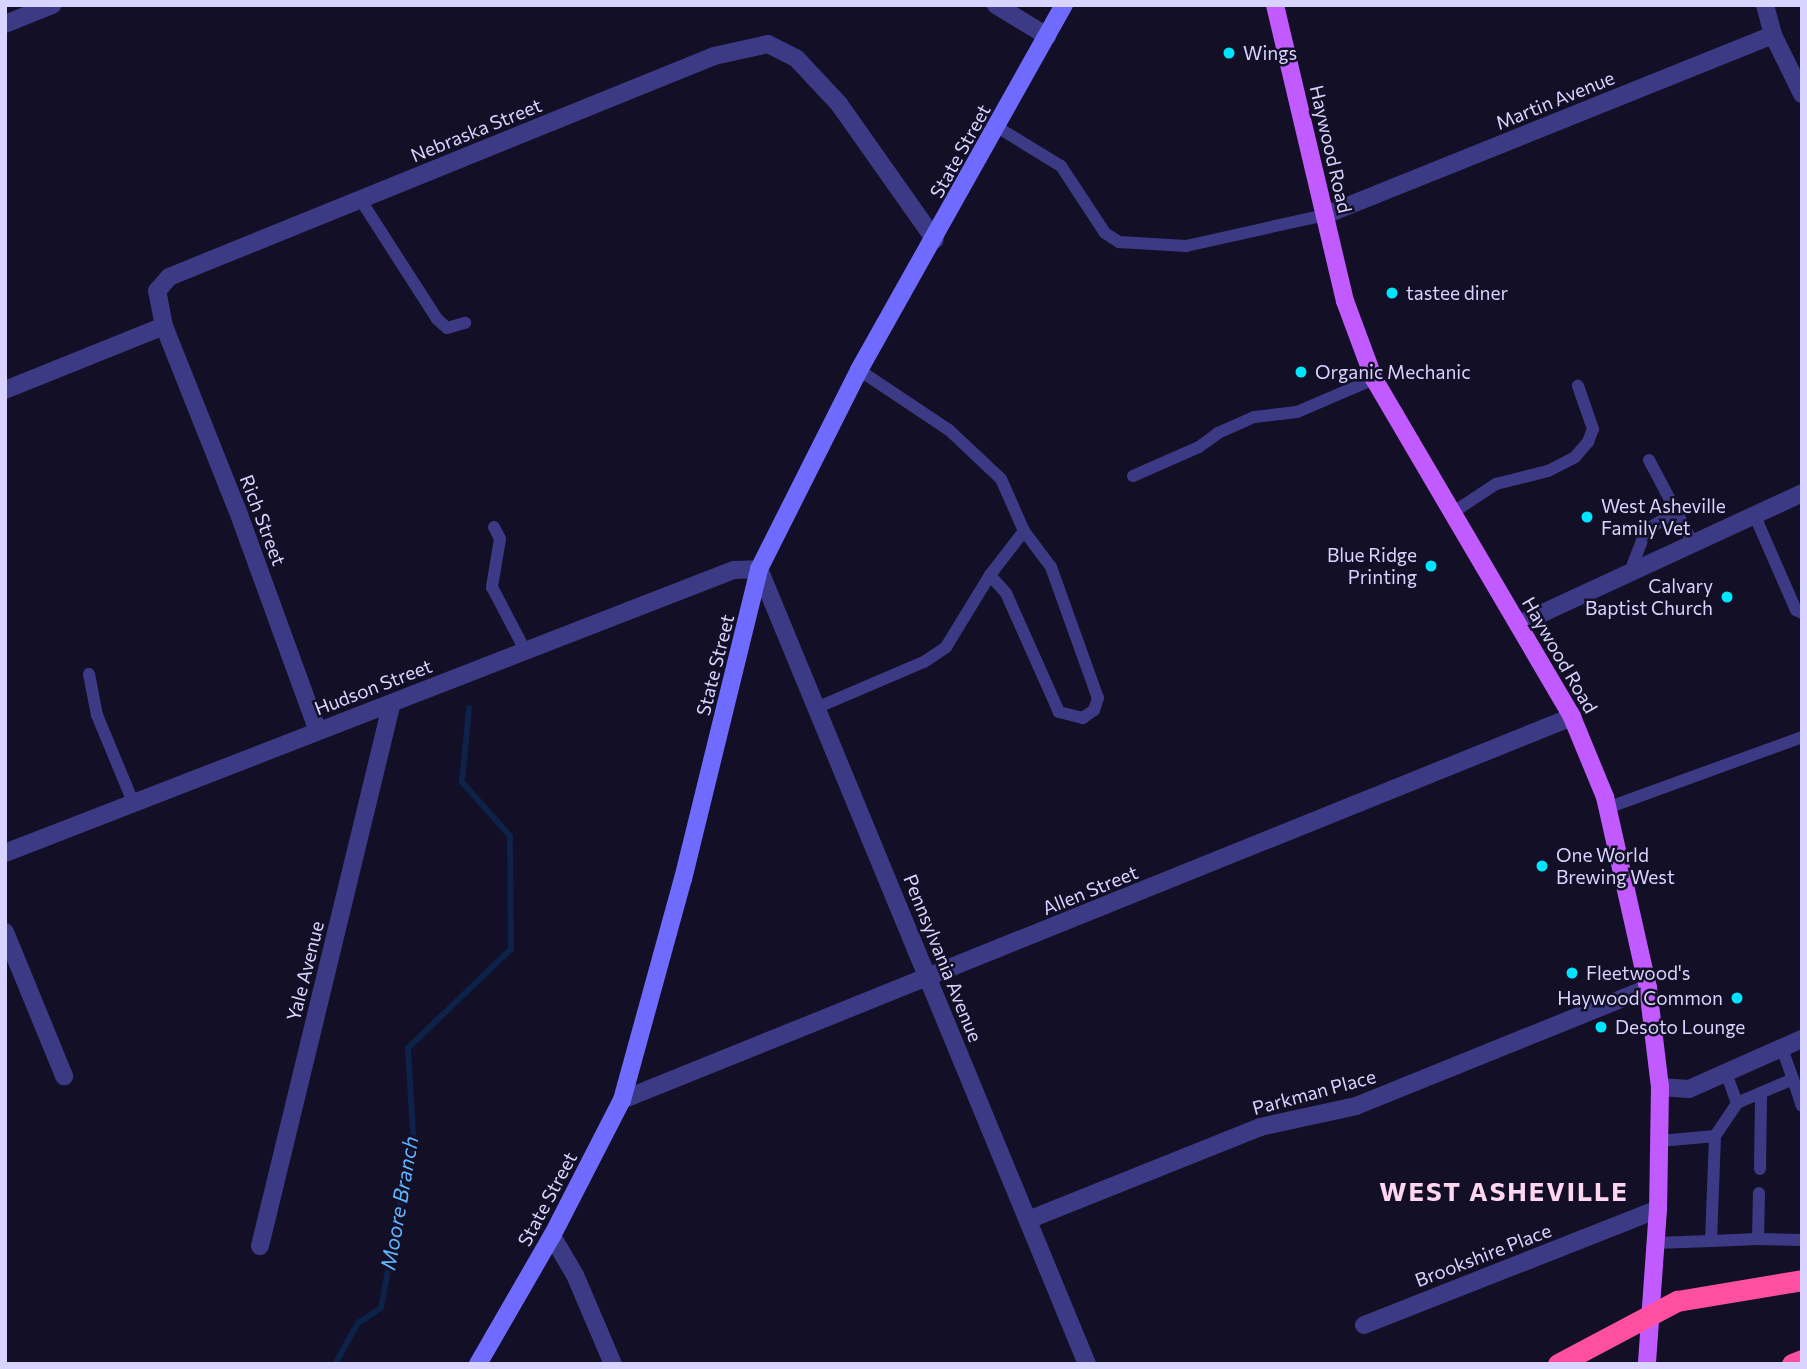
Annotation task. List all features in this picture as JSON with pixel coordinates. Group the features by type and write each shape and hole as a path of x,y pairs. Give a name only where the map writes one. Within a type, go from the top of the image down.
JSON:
{"highway":[{"path":"1558,1364 1677,1301 1700,1295 1802,1280"},
{"path":"1792,1364 1802,1360"}],"main road":[{"name":"Haywood Road","path":"1275,5 1345,301 1374,379 1573,717 1589,752 1608,808 1648,988 1660,1087 1658,1209 1648,1317 1647,1364"}],"street":[{"path":"5,24 52,5"},
{"path":"996,5 1047,36"},
{"name":"State Street","path":"478,1364 552,1236 622,1100 684,879 759,569 859,370 1064,5"},
{"path":"1765,5 1773,35 1802,93"},
{"name":"Martin Avenue","path":"1325,215 1773,35"},
{"name":"Nebraska Street","path":"164,326 156,291 169,277 714,56 768,44 796,58 839,104 934,240"},
{"path":"5,390 164,326"},
{"name":"Rich Street","path":"164,326 237,509 318,731"},
{"path":"1519,624 1802,493"},
{"name":"Hudson Street","path":"5,853 318,731 391,706 525,650 734,570 759,569"},
{"name":"Pennsylvania Avenue","path":"759,569 1087,1364"},
{"name":"Yale Avenue","path":"260,1246 391,706"},
{"name":"Allen Street","path":"622,1100 1573,717"},
{"path":"5,932 64,1076"},
{"name":"Parkman Place","path":"1028,1220 1260,1126 1356,1106 1648,988"},
{"path":"1660,1087 1689,1089 1802,1039"},
{"name":"Brookshire Place","path":"1364,1325 1658,1209"},
{"path":"552,1236 575,1275 613,1364"}],"lane":[{"path":"997,127 1061,166 1105,233 1119,242 1186,246 1325,215"},
{"path":"360,199 437,319 447,328 465,323"},
{"path":"859,370 949,430 1001,480 1024,531 1051,567 1098,698 1094,710 1083,718 1059,712 1006,593 990,575"},
{"path":"1133,476 1199,447 1218,433 1254,417 1297,412 1374,379"},
{"path":"1452,513 1496,484 1548,471 1575,457 1588,442 1593,429 1578,386"},
{"path":"1649,460 1693,543"},
{"path":"1630,572 1646,530 1676,512"},
{"path":"1754,514 1796,610 1802,613"},
{"path":"494,527 500,539 492,587 525,650"},
{"path":"816,708 924,662 946,647 990,575 1024,531"},
{"path":"89,674 97,715 133,802"},
{"path":"1608,808 1802,737"},
{"path":"1782,1048 1802,1106"},
{"path":"1726,1073 1737,1104"},
{"path":"1711,1241 1718,1203 1720,1158 1715,1136 1737,1104 1793,1079"},
{"path":"1757,1163 1760,1093"},
{"path":"1660,1141 1715,1136"},
{"path":"1754,1200 1758,1239"},
{"path":"1655,1243 1800,1240"}],"waterway":[{"name":"Moore Branch","path":"335,1364 358,1323 381,1308 413,1133 408,1048 511,949 510,836 462,782 469,708"}],"place":[{"name":"Wings","path":"1229,53"},
{"name":"tastee diner","path":"1392,293"},
{"name":"Organic Mechanic","path":"1301,372"},
{"name":"West Asheville Family Vet","path":"1587,517"},
{"name":"Blue Ridge Printing","path":"1431,566"},
{"name":"Calvary Baptist Church","path":"1727,597"},
{"name":"One World Brewing West","path":"1542,866"},
{"name":"Fleetwood's","path":"1572,973"},
{"name":"Haywood Common","path":"1737,998"},
{"name":"Desoto Lounge","path":"1601,1027"}],"district":[{"name":"WEST ASHEVILLE","path":"1504,1191"}]}
